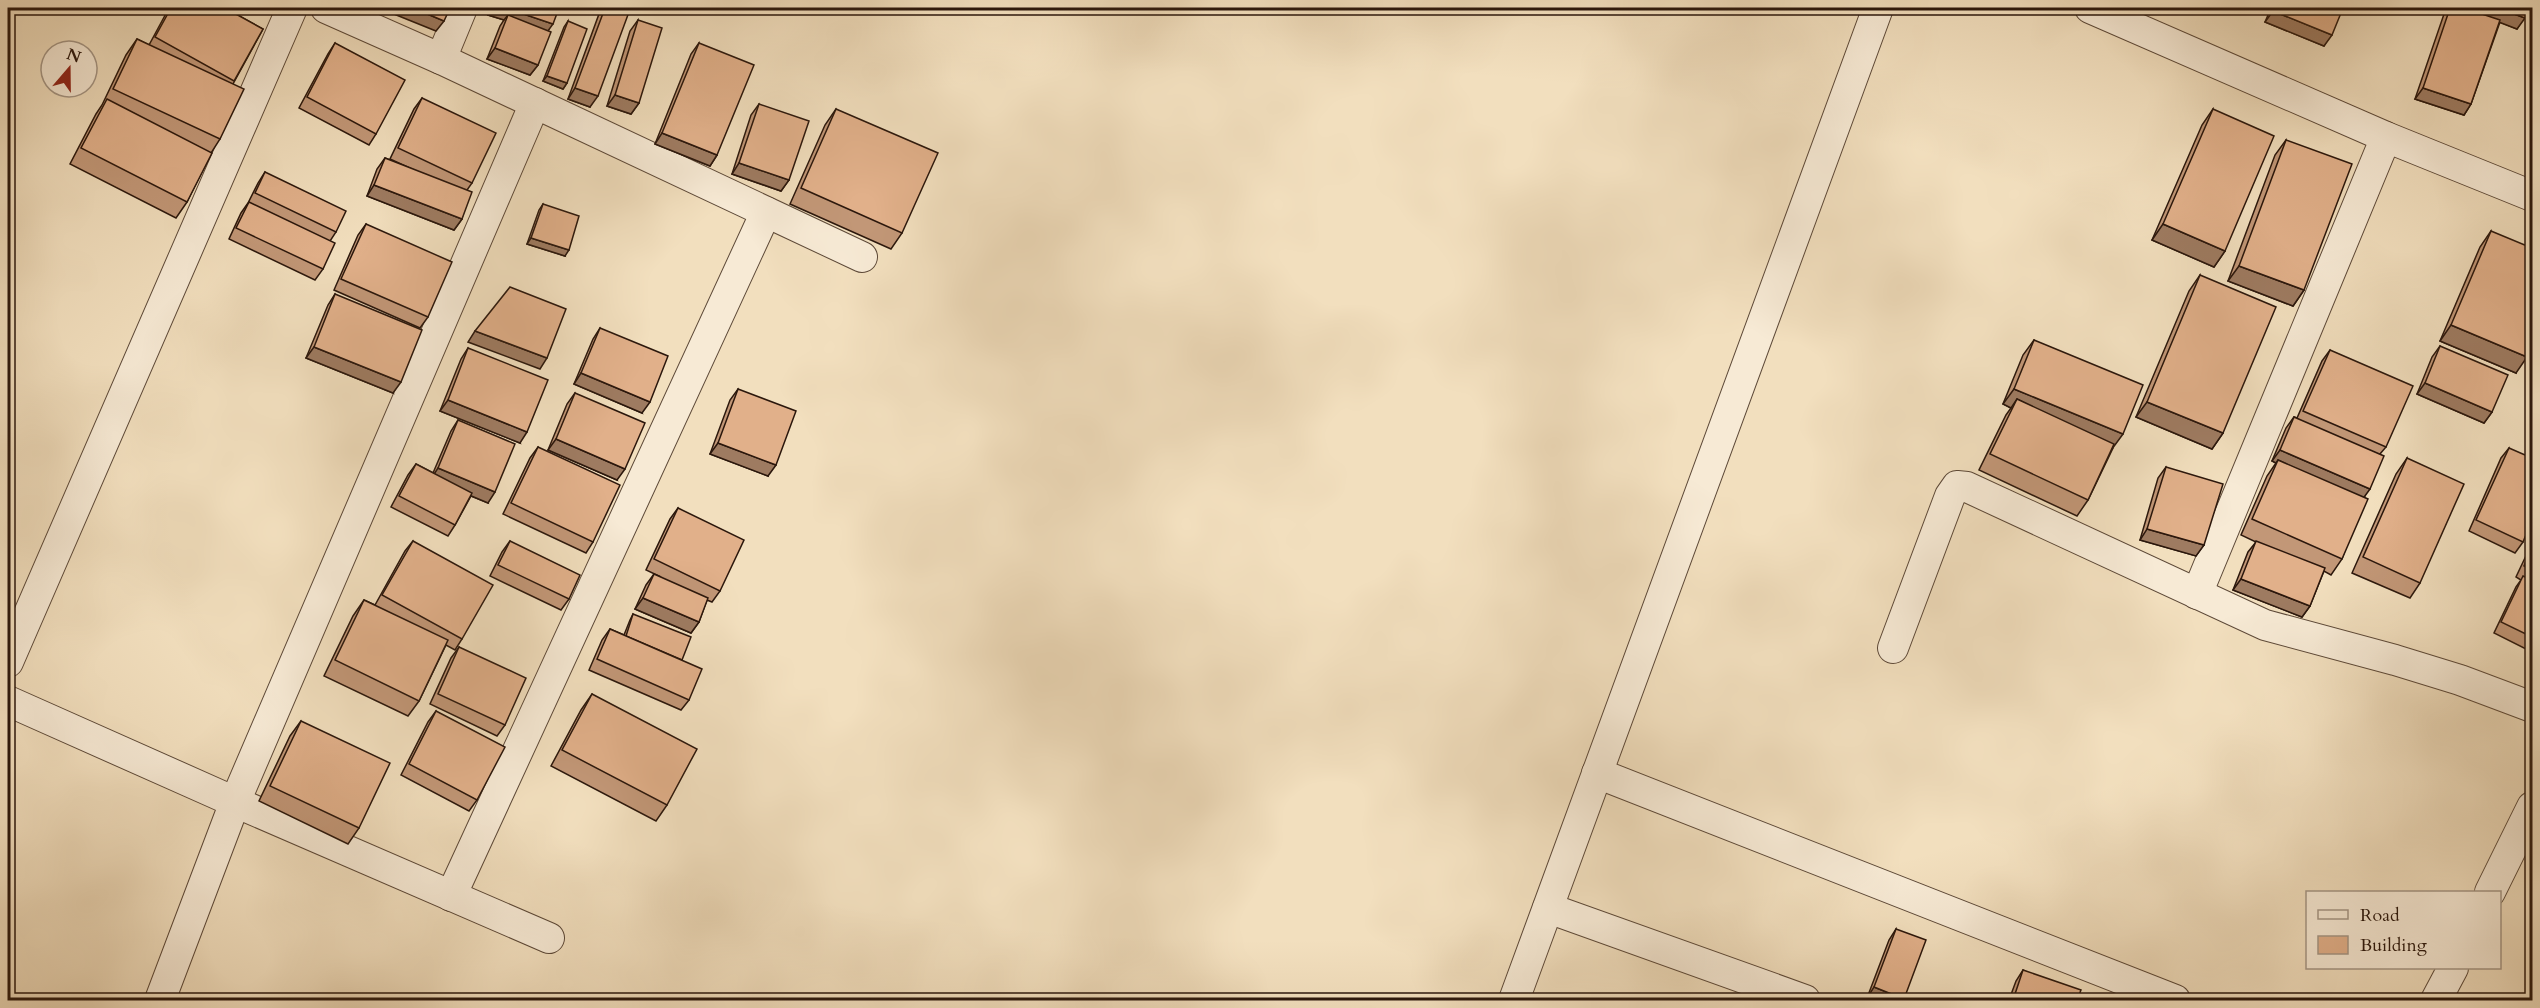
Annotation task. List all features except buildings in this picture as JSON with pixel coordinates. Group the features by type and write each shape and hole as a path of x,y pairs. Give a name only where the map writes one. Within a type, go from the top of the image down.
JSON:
{"street":[{"path":"8,662 292,8"},
{"path":"326,8 441,59 862,257"},
{"path":"441,59 462,8"},
{"path":"1514,1000 1878,8"},
{"path":"2090,8 2386,137 2532,196"},
{"path":"160,1000 235,802 535,104"},
{"path":"2197,594 2386,137"},
{"path":"451,896 766,212"},
{"path":"1893,648 1950,496 1957,486 1967,487 2265,625 2395,660 2460,680 2532,707"},
{"path":"8,701 549,938"},
{"path":"1597,773 2175,1000"},
{"path":"2490,891 2532,807"},
{"path":"1548,908 1804,1000"},
{"path":"2436,1000 2452,969"}]}
